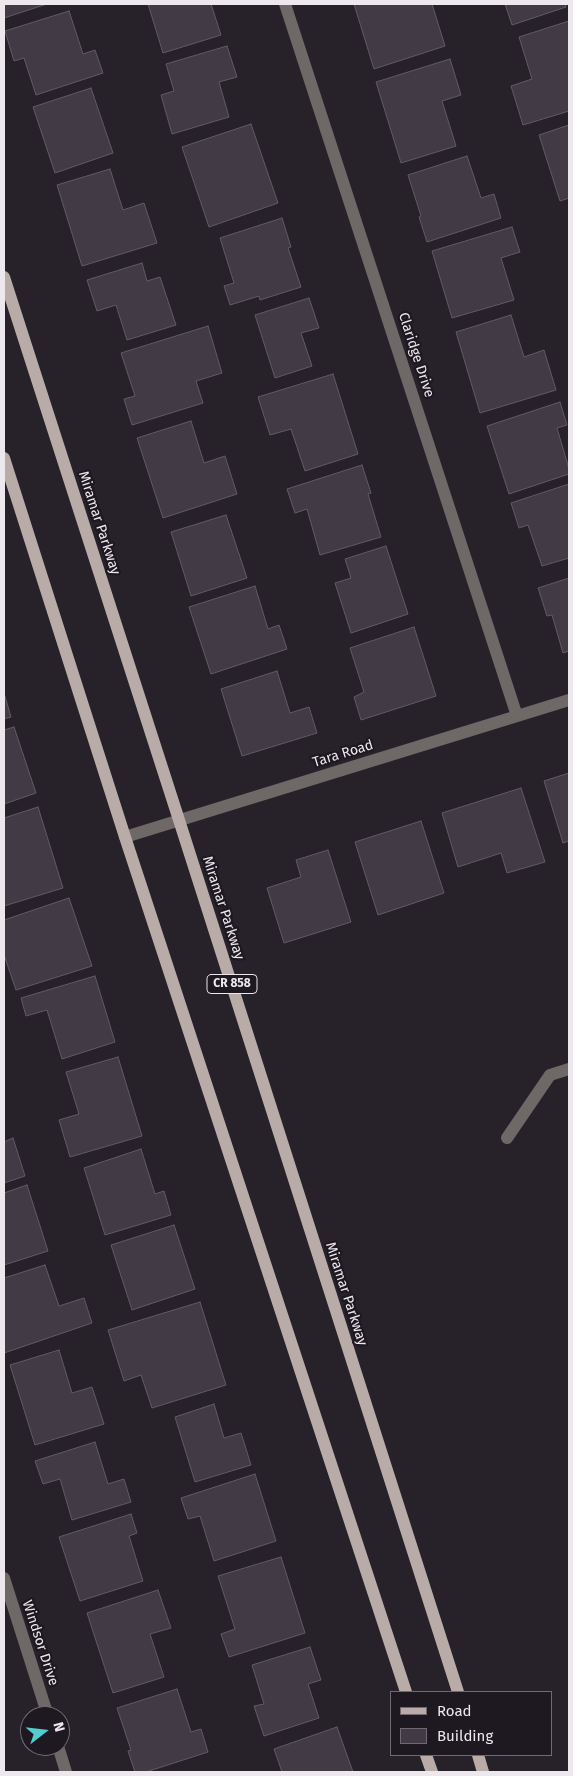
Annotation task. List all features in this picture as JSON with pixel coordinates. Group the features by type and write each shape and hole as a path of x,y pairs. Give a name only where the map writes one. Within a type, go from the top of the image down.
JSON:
{"main road":[{"name":"Miramar Parkway","path":"4,277 458,1691"},
{"path":"4,458 125,837 406,1691"},
{"path":"426,1756 432,1772"},
{"path":"478,1756 483,1772"}],"street":[{"name":"Claridge Drive","path":"285,4 518,716"},
{"name":"Tara Road","path":"125,837 569,700"},
{"path":"506,1138 550,1075 569,1068"},
{"name":"Windsor Drive","path":"4,1578 45,1706"},
{"path":"61,1756 66,1772"}],"building":[{"path":"4,4 47,4 4,18"},
{"path":"148,4 211,4 221,35 163,53"},
{"path":"354,4 432,4 445,46 374,69"},
{"path":"505,4 565,4 566,7 512,25"},
{"path":"69,11 83,54 95,50 103,73 36,95 24,58 14,61 5,31"},
{"path":"569,21 569,111 523,125 511,86 532,79 519,37"},
{"path":"227,46 237,77 219,82 229,117 172,134 161,95 174,91 166,64"},
{"path":"450,59 461,95 442,101 456,146 401,163 376,82"},
{"path":"91,88 113,153 55,173 33,107"},
{"path":"251,124 278,203 209,227 182,147"},
{"path":"569,125 569,198 560,201 539,135"},
{"path":"467,156 481,198 494,194 501,218 427,242 408,175"},
{"path":"110,169 123,210 144,203 157,243 82,266 57,185"},
{"path":"282,218 291,247 288,248 301,287 260,300 259,296 230,305 224,286 234,283 220,238"},
{"path":"512,227 520,252 501,258 514,300 452,318 432,251"},
{"path":"142,263 147,281 160,277 176,325 127,340 116,305 97,311 87,280"},
{"path":"309,298 319,328 301,333 312,366 275,378 255,315"},
{"path":"511,315 524,357 544,350 556,390 480,413 456,332"},
{"path":"208,326 222,373 196,381 203,403 132,425 124,399 135,396 121,353"},
{"path":"333,374 358,454 305,471 291,429 270,435 258,397"},
{"path":"560,402 567,425 557,428 569,474 509,494 487,426"},
{"path":"191,421 204,463 225,456 237,494 163,518 137,438"},
{"path":"362,465 371,493 368,494 381,537 320,555 307,509 295,513 287,489"},
{"path":"569,484 569,558 542,566 528,525 519,528 511,503"},
{"path":"226,515 247,578 191,596 171,532"},
{"path":"386,546 408,614 351,633 335,583 351,578 345,559"},
{"path":"569,578 569,651 563,653 552,615 547,616 538,588"},
{"path":"255,586 268,629 279,625 287,649 211,674 189,607"},
{"path":"414,627 436,696 361,720 354,697 364,692 350,648"},
{"path":"277,671 290,713 309,707 317,733 242,756 221,689"},
{"path":"4,693 11,717 4,719"},
{"path":"14,727 36,793 4,804 4,730"},
{"path":"569,773 569,841 563,843 544,781"},
{"path":"521,788 545,862 507,873 501,853 458,867 442,813"},
{"path":"38,807 63,888 4,906 4,818"},
{"path":"421,821 444,893 378,915 355,842"},
{"path":"328,850 351,922 284,943 267,888 301,877 296,860"},
{"path":"69,898 92,966 16,990 4,955 4,920"},
{"path":"95,976 115,1042 62,1059 47,1010 26,1016 21,998"},
{"path":"118,1057 142,1136 70,1157 59,1120 79,1114 66,1072"},
{"path":"13,1138 25,1176 4,1183 4,1142"},
{"path":"141,1149 155,1194 164,1191 171,1215 105,1235 84,1168"},
{"path":"27,1185 48,1251 4,1265 4,1193"},
{"path":"174,1225 195,1289 132,1310 111,1245"},
{"path":"45,1265 59,1306 84,1298 92,1323 4,1353 4,1278"},
{"path":"200,1302 226,1385 152,1408 141,1375 124,1381 108,1330"},
{"path":"59,1350 72,1393 92,1387 104,1424 35,1445 10,1365"},
{"path":"214,1404 224,1438 241,1433 251,1465 195,1482 175,1417"},
{"path":"95,1442 108,1484 124,1479 131,1502 72,1520 60,1479 43,1484 35,1461"},
{"path":"255,1474 276,1541 214,1561 200,1516 188,1519 181,1498"},
{"path":"131,1514 137,1533 129,1536 143,1581 80,1601 59,1537"},
{"path":"281,1557 305,1633 229,1657 221,1634 235,1629 218,1576"},
{"path":"158,1590 171,1628 150,1634 164,1677 113,1693 87,1613"},
{"path":"310,1647 321,1680 308,1684 319,1718 264,1736 254,1706 264,1704 252,1665"},
{"path":"177,1689 191,1732 201,1729 208,1752 146,1772 135,1772 128,1751 131,1750 117,1708"},
{"path":"337,1727 353,1772 282,1772 274,1749"}]}
